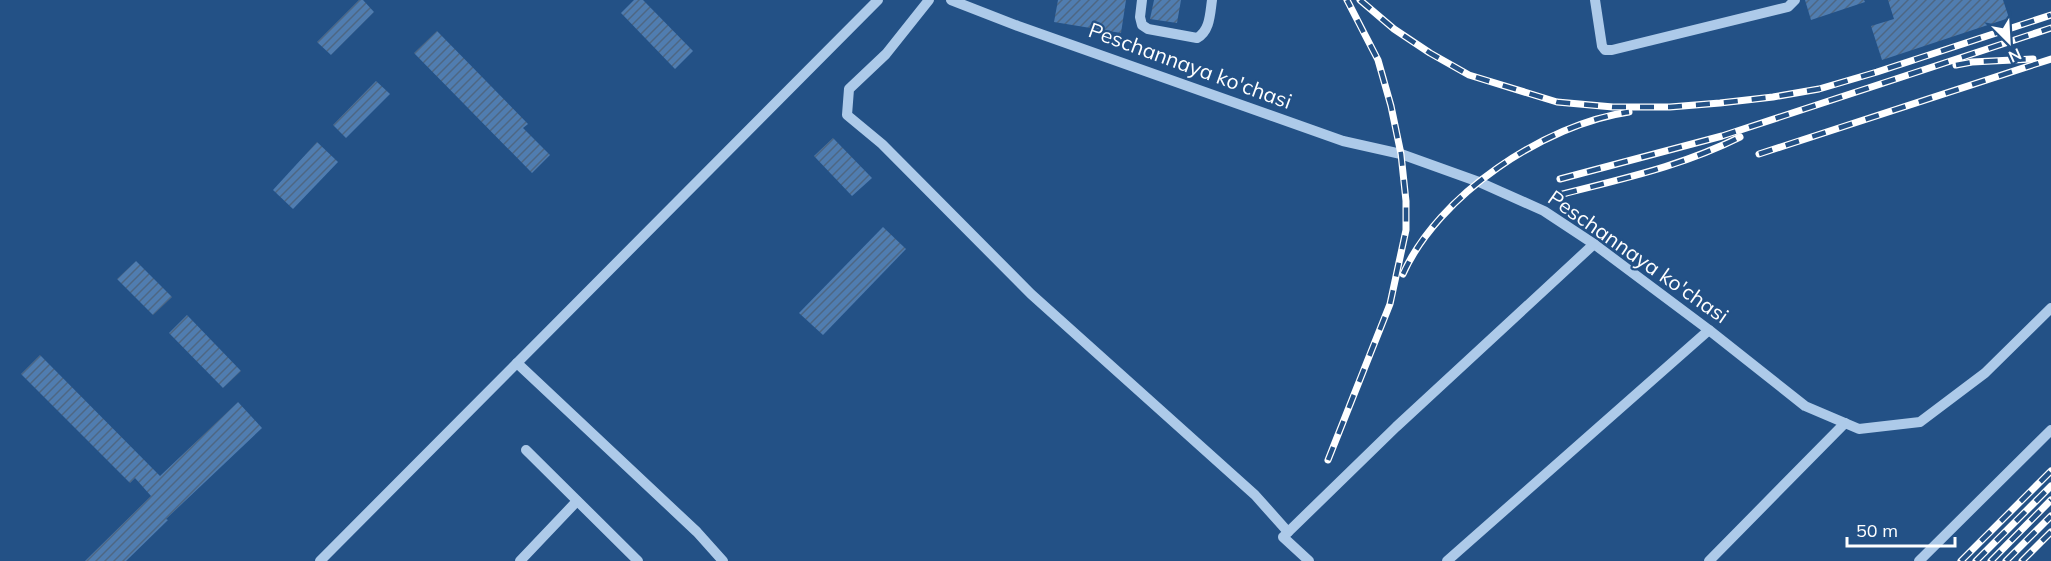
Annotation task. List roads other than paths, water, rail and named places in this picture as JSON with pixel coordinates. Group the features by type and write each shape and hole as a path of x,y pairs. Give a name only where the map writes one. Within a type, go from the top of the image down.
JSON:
{"street":[{"path":"321,561 878,0"},
{"path":"929,0 886,54 849,89 848,115 882,144 1031,294 1255,495 1288,532"},
{"name":"Peschannaya ko'chasi","path":"951,0 1343,141 1401,154 1486,184 1544,211 1594,244 1709,330 1805,406 1859,429 1920,422 1985,373 2051,308"},
{"path":"1142,0 1140,18 1142,25 1148,29 1197,38 1207,29 1212,0"},
{"path":"1595,0 1602,46 1605,50 1788,7 1795,0"},
{"path":"1309,561 1283,537 1396,427 1594,244"},
{"path":"1447,561 1709,330"},
{"path":"517,363 697,532 723,561"},
{"path":"1709,561 1845,423"},
{"path":"1919,561 2051,430"},
{"path":"526,450 638,561"},
{"path":"520,561 577,501"}],"railway":[{"path":"1328,460 1390,304 1406,230 1406,201 1401,154 1391,106 1378,60 1347,0"},
{"path":"1360,0 1394,29 1469,75 1557,102 1613,107 1670,107 1720,103 1819,89 2051,15"},
{"path":"1560,179 1722,136 2051,28"},
{"path":"1956,65 2033,59"},
{"path":"1759,154 2051,59"},
{"path":"1403,274 1419,245 1441,217 1468,191 1498,168 1563,131 1597,119 1629,112"},
{"path":"1563,194 1675,164 1740,137"},
{"path":"1961,561 2051,471"},
{"path":"1976,561 2051,486"},
{"path":"1991,561 2051,500"},
{"path":"2006,561 2051,516"},
{"path":"2022,561 2051,532"}]}
